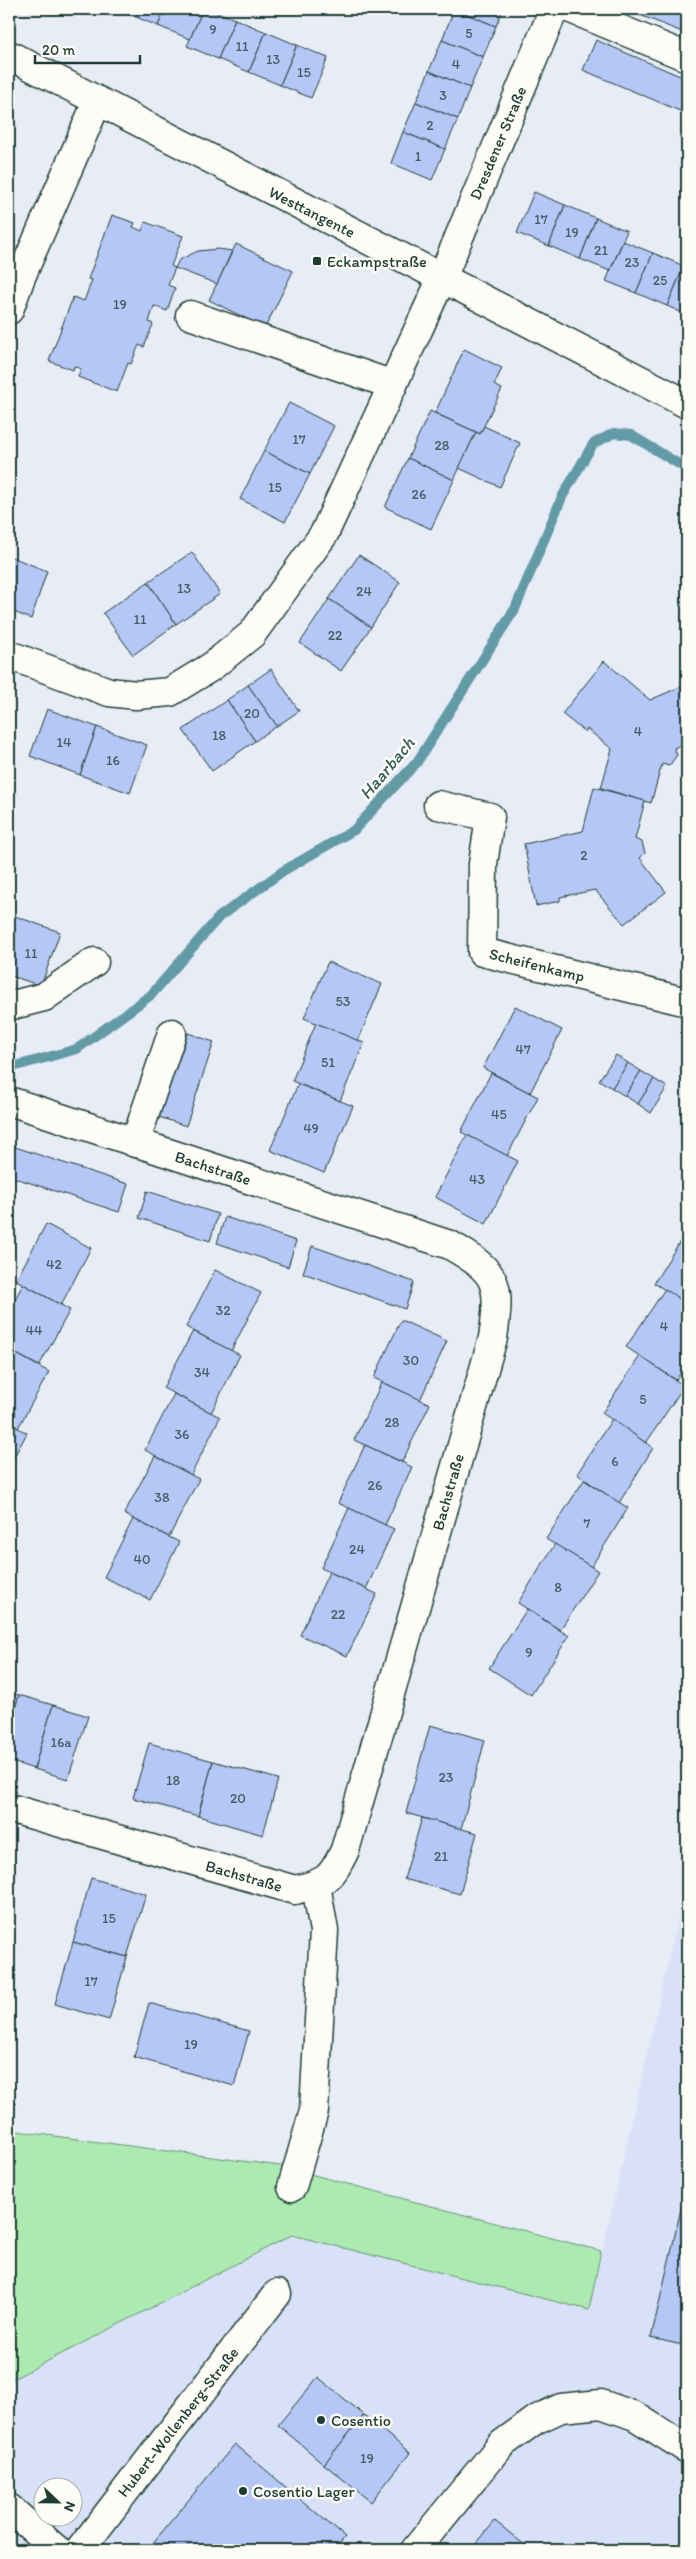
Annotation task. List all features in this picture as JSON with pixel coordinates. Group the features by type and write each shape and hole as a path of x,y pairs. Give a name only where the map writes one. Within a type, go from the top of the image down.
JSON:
{"street":[{"name":"Dresdener Straße","path":"442,278 554,9"},
{"path":"570,9 687,57"},
{"name":"Westtangente","path":"9,55 97,102 687,404"},
{"path":"9,310 15,275 97,102"},
{"path":"9,655 109,692 136,695 170,692 211,666 252,634 324,534 442,278"},
{"path":"190,315 392,385"},
{"name":"Scheifenkamp","path":"438,805 490,817 483,864 482,952 687,1002"},
{"path":"9,1006 44,998 94,962"},
{"path":"135,1143 172,1033"},
{"name":"Bachstraße","path":"9,1101 450,1245 480,1262 496,1285 497,1312 493,1338 345,1850 334,1873 316,1885 295,1890 268,1884 9,1808"},
{"path":"292,2187 314,2111 324,1931 316,1885"},
{"name":"Hubert-Wollenberg-Straße","path":"80,2550 277,2294"},
{"path":"415,2550 502,2444 535,2420 561,2408 601,2404 635,2416 687,2449"},
{"path":"9,2508 57,2550"}],"shaded area":[{"path":"687,1879 687,2550 9,2550 9,2381 292,2235 589,2310"}],"green space":[{"path":"9,2130 280,2166 601,2251 589,2310 292,2235 9,2381"}],"building":[{"path":"127,9 165,9 158,26 126,13"},
{"path":"165,9 203,9 190,39 158,26"},
{"path":"203,9 209,9 235,19 218,59 187,46"},
{"path":"454,9 496,26 483,57 442,40"},
{"path":"454,9 503,9 496,26"},
{"path":"625,9 687,9 687,34"},
{"path":"235,19 266,32 249,72 218,59"},
{"path":"266,32 297,45 280,85 249,72"},
{"path":"442,40 483,57 470,88 429,71"},
{"path":"596,40 687,79 687,114 583,70"},
{"path":"297,45 328,58 311,98 280,85"},
{"path":"429,71 470,88 458,119 416,102"},
{"path":"416,102 458,119 445,149 403,132"},
{"path":"403,132 445,149 432,180 391,163"},
{"path":"534,192 565,205 549,246 517,233"},
{"path":"565,205 596,218 580,259 549,246"},
{"path":"112,215 135,223 133,227 142,231 145,222 183,236 171,266 175,268 168,285 175,288 167,311 154,306 149,322 153,324 144,347 139,345 131,364 128,363 117,392 78,377 81,369 74,366 73,370 49,361 73,297 84,301 92,280 88,279"},
{"path":"596,218 627,231 610,271 580,259"},
{"path":"623,241 653,253 636,293 606,281"},
{"path":"236,244 293,271 265,328 209,300"},
{"path":"218,249 232,251 217,284 175,268 179,260 198,251"},
{"path":"653,253 684,266 667,306 636,293"},
{"path":"684,266 687,268 687,315 667,306"},
{"path":"464,349 502,368 494,385 502,389 480,434 435,413"},
{"path":"289,403 334,426 310,474 264,451"},
{"path":"430,411 476,432 454,480 408,458"},
{"path":"484,426 520,443 500,487 459,468 476,432 480,434"},
{"path":"264,451 310,474 285,522 240,499"},
{"path":"408,458 454,480 431,529 385,507"},
{"path":"192,552 220,594 176,624 148,582"},
{"path":"359,555 400,582 371,627 329,599"},
{"path":"9,556 47,571 31,619 9,610"},
{"path":"148,582 176,624 133,655 103,613"},
{"path":"329,599 371,627 341,671 300,643"},
{"path":"604,661 650,700 687,684 687,742 674,748 677,755 669,766 662,764 651,803 601,788 612,749 587,729 585,732 562,714"},
{"path":"271,669 299,711 277,726 248,685"},
{"path":"248,685 277,726 255,741 227,700"},
{"path":"227,700 255,741 212,771 183,730"},
{"path":"47,709 97,727 80,775 30,756"},
{"path":"97,727 147,745 130,793 80,775"},
{"path":"594,787 645,801 635,839 642,842 645,853 640,858 666,892 624,924 595,890 560,897 560,901 536,906 524,844 583,831"},
{"path":"9,914 60,932 41,986 9,975"},
{"path":"328,962 382,984 358,1041 304,1018"},
{"path":"515,1006 562,1030 530,1093 483,1068"},
{"path":"316,1023 364,1043 340,1101 292,1081"},
{"path":"188,1033 214,1042 186,1126 159,1117"},
{"path":"616,1055 628,1063 612,1088 599,1080"},
{"path":"628,1063 641,1071 625,1096 612,1088"},
{"path":"641,1071 654,1079 638,1104 625,1096"},
{"path":"491,1073 538,1097 507,1156 461,1132"},
{"path":"654,1079 667,1087 651,1113 638,1104"},
{"path":"298,1084 353,1106 324,1173 270,1150"},
{"path":"467,1135 518,1161 486,1224 435,1197"},
{"path":"9,1145 128,1184 119,1212 9,1176"},
{"path":"147,1191 218,1214 210,1241 139,1218"},
{"path":"225,1217 296,1241 288,1267 217,1243"},
{"path":"46,1224 91,1248 61,1305 16,1280"},
{"path":"687,1230 687,1304 654,1283"},
{"path":"312,1246 414,1282 405,1309 303,1273"},
{"path":"215,1270 261,1293 231,1351 186,1327"},
{"path":"23,1284 70,1310 39,1366 9,1350 9,1311"},
{"path":"665,1289 687,1304 687,1363 676,1380 626,1347"},
{"path":"401,1320 447,1341 420,1400 374,1378"},
{"path":"193,1331 240,1355 211,1413 163,1388"},
{"path":"9,1350 49,1372 18,1428 9,1423"},
{"path":"640,1356 684,1386 646,1443 602,1413"},
{"path":"382,1382 430,1404 402,1462 354,1440"},
{"path":"174,1394 220,1417 191,1475 145,1450"},
{"path":"612,1419 653,1448 619,1503 577,1474"},
{"path":"9,1423 27,1433 9,1466"},
{"path":"365,1445 412,1467 385,1525 338,1503"},
{"path":"155,1456 199,1479 169,1537 124,1514"},
{"path":"584,1480 628,1508 591,1567 546,1539"},
{"path":"349,1508 394,1529 366,1589 321,1568"},
{"path":"133,1519 179,1542 150,1600 104,1577"},
{"path":"555,1544 598,1571 560,1630 518,1603"},
{"path":"329,1572 377,1594 347,1656 300,1635"},
{"path":"527,1609 569,1636 531,1695 489,1668"},
{"path":"9,1692 19,1695 9,1728"},
{"path":"19,1695 53,1705 34,1769 9,1761 9,1728"},
{"path":"53,1705 88,1716 68,1779 34,1769"},
{"path":"430,1725 485,1740 461,1829 406,1813"},
{"path":"149,1743 213,1761 198,1816 133,1798"},
{"path":"213,1761 278,1779 263,1835 198,1816"},
{"path":"422,1818 477,1833 460,1894 404,1879"},
{"path":"91,1878 146,1894 127,1957 73,1942"},
{"path":"73,1942 127,1957 109,2020 55,2004"},
{"path":"149,2003 249,2031 234,2086 134,2057"},
{"path":"687,2183 687,2346 651,2338"},
{"name":"Cosentio","path":"318,2377 364,2415 324,2464 278,2425"},
{"path":"364,2415 410,2453 371,2502 324,2464"},
{"name":"Cosentio Lager","path":"235,2444 345,2537 334,2550 147,2550"},
{"path":"495,2521 531,2550 471,2550"},
{"path":"9,2541 20,2550 9,2550"}],"waterway":[{"name":"Haarbach","path":"9,1068 77,1049 151,995 219,917 283,871 354,830 417,762 515,609 562,497 593,444 614,433 631,435 687,469"}],"place":[{"name":"Eckampstraße","path":"317,261"},
{"name":"Cosentio","path":"321,2420"},
{"name":"Cosentio Lager","path":"243,2491"}]}
